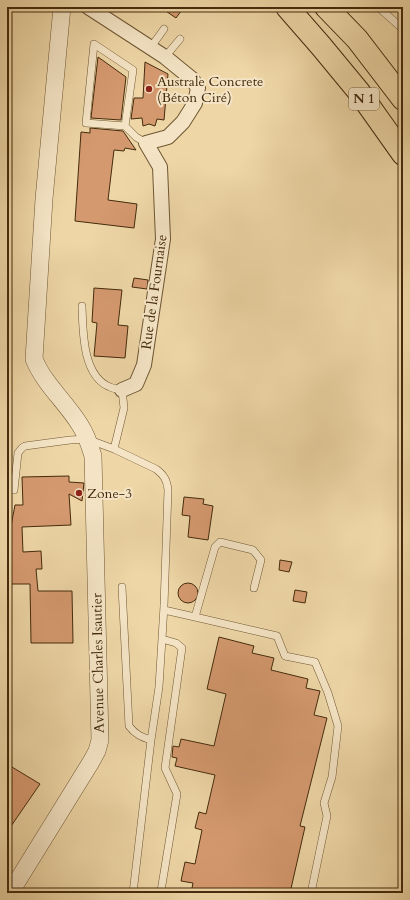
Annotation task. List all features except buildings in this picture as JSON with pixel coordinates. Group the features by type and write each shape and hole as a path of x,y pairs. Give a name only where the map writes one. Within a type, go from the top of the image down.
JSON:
{"highway":[{"path":"276,7 321,46"},
{"name":"N 1","path":"287,7 359,92 403,154"},
{"name":"N 1","path":"326,7 357,39 403,98"}],"street":[{"path":"62,7 44,199 34,359 39,372 80,425 87,439"},
{"path":"88,7 165,57 192,79 198,88 195,103 183,122 168,137 146,143"},
{"name":"Rue de la Fournaise","path":"122,390 136,384 144,365 163,239 160,167 146,143"},
{"name":"Avenue Charles Isautier","path":"10,893 91,762 97,751 100,740 93,456 87,439"}],"lane":[{"path":"378,7 403,29"},
{"path":"151,47 164,29"},
{"path":"165,57 180,39"},
{"path":"125,126 133,70 94,44 86,123 125,126 136,137 146,143"},
{"path":"82,306 84,346 90,363 98,378 109,387 122,390 124,408 114,449"},
{"path":"14,490 18,453 22,448 25,446 70,440 87,439 114,449 156,469 161,472 167,480 168,490 164,610 159,688 151,740 133,893"},
{"path":"195,617 215,548 220,542 253,550 261,560 254,588"},
{"path":"122,587 129,726 141,738 151,740"},
{"path":"164,610 277,636 285,656 315,662 326,687 338,726 332,777 324,803 327,816 311,893"},
{"path":"161,891 177,794 165,768 182,648 176,642 162,639"}],"place":[{"name":"Australe Concrete (Béton Ciré)","path":"149,89"},
{"name":"Zone-3","path":"79,493"}]}
